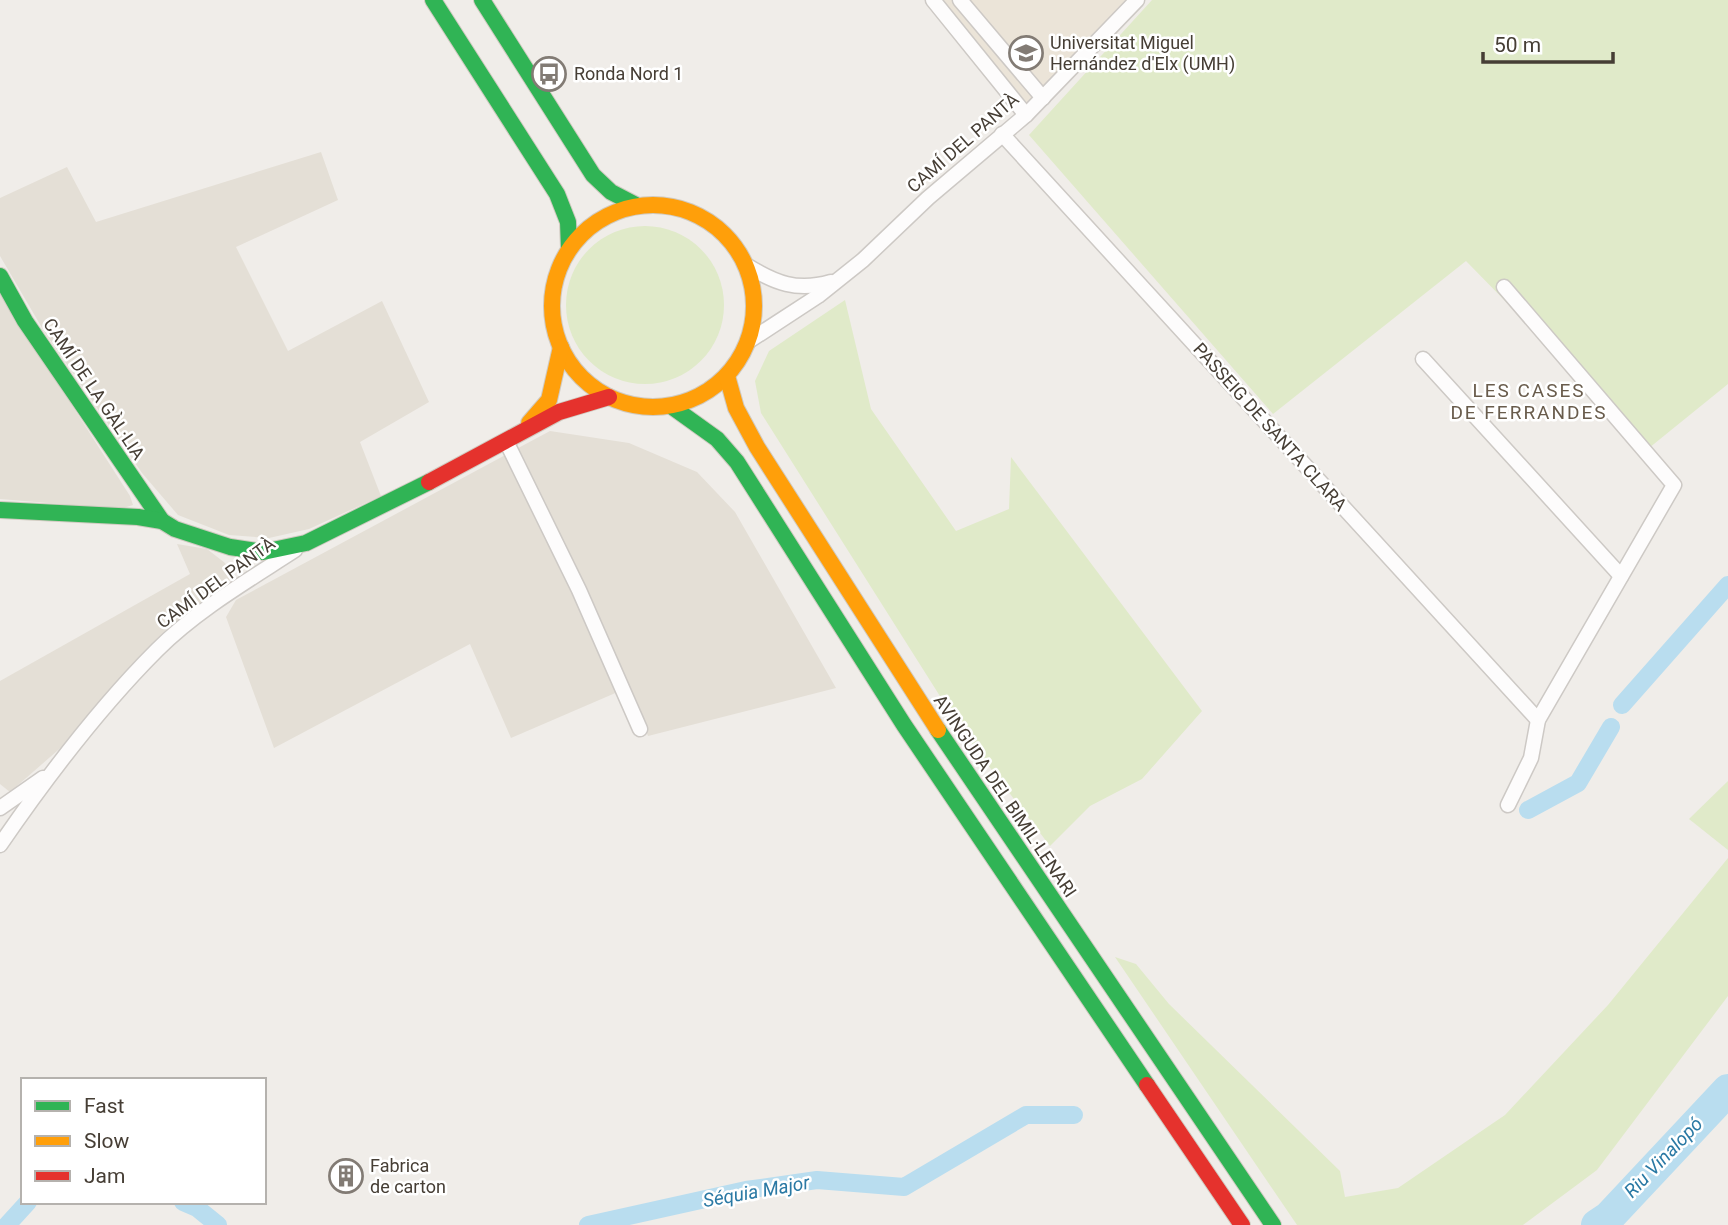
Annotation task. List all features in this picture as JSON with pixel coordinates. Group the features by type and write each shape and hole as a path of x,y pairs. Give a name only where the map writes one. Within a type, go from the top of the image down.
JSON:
{"main road":[{"path":"433,0 557,194 568,222 569,249"},
{"path":"482,0 593,175 611,192 636,205"},
{"path":"636,205 669,205 696,214 727,236 746,265 755,302 749,341 727,376 702,396 671,406 649,408 609,397 584,380 561,347 554,327 552,299 557,272 569,249 584,231 603,217 636,205"},
{"name":"CAMÍ DE LA GÀL·LIA","path":"0,276 47,354 162,521"},
{"name":"CAMÍ DEL PANTÀ","path":"521,433 549,400 561,347"},
{"name":"AVINGUDA DEL BIMIL·LENARI","path":"727,376 739,415 757,447 918,702 1273,1225"},
{"name":"CAMÍ DEL PANTÀ","path":"306,543 363,517 559,412 609,397"},
{"path":"671,406 717,439 737,462 904,725 1242,1225"},
{"path":"0,510 67,512 162,521 175,529 230,547 263,552 306,543"}],"street":[{"path":"933,0 1026,115"},
{"path":"960,0 1043,99"},
{"name":"CAMÍ DEL PANTÀ","path":"749,341 839,280 1026,115 1137,0"},
{"name":"PASSEIG DE SANTA CLARA","path":"1002,134 1538,720"},
{"name":"CAMÍ DEL PANTÀ","path":"746,265 778,283 795,288 814,287 839,280"},
{"path":"1504,287 1675,485 1538,720 1531,758 1508,805"},
{"path":"1423,359 1621,576"},
{"path":"506,441 579,590 640,729"},
{"name":"CAMÍ DEL PANTÀ","path":"0,845 53,771 158,649 222,598 306,543"},
{"path":"0,808 53,771"}],"shaded area":[{"name":"Universitat Miguel Hernández d'Elx (UMH)","path":"930,0 1129,0 1023,106"},
{"path":"321,152 338,200 236,247 288,351 382,301 429,402 360,442 381,496 309,529 269,538 229,535 178,515 142,473 45,333 0,256 0,198 67,167 96,222"},
{"path":"0,286 130,496 133,505 120,509 0,499"},
{"path":"550,431 629,443 697,472 735,512 836,688 648,736 627,688 511,738 470,644 274,748 226,617 236,600"},
{"path":"177,544 207,549 225,563 234,577 169,627 118,680 65,744 10,792 0,784 0,681 190,574"}],"green space":[{"path":"1152,0 1728,0 1728,384 1649,448 1466,261 1273,414 1029,135"},
{"path":"645,226 675,232 701,249 718,275 724,305 718,335 701,361 675,378 645,384 615,378 589,361 572,335 566,305 572,275 589,249 615,232"},
{"path":"845,300 871,409 956,531 1009,509 1011,457 1202,711 1142,779 1090,806 1050,846 962,731 761,413 755,381 769,351"},
{"path":"1728,781 1728,850 1689,819"},
{"path":"1728,858 1728,996 1597,1170 1523,1225 1297,1225 1115,957 1136,964 1169,1004 1340,1171 1345,1197 1398,1188 1505,1115 1608,1005"}],"waterway":[{"name":"Séquia Major","path":"1622,705 1728,585"},
{"name":"Séquia Major","path":"1528,810 1578,783 1611,727"},
{"name":"Riu Vinalopó","path":"1597,1225 1609,1217 1728,1090"},
{"name":"Séquia Major","path":"588,1225 746,1190 817,1180 904,1187 1026,1115 1074,1115"},
{"name":"Séquia Major","path":"7,1225 26,1204"},
{"name":"Séquia Major","path":"188,1204 218,1225"}],"traffic: fast":[{"path":"433,0 557,194 568,222 569,249"},
{"path":"482,0 593,175 611,192 636,205"},
{"path":"0,276 25,321 162,521"},
{"path":"671,406 717,439 737,462 904,725 1147,1085"},
{"path":"0,510 138,517 162,521 175,529 230,547 263,552 306,543 429,482"},
{"path":"938,730 1273,1225"}],"traffic: slow":[{"path":"653,205 692,212 725,234 747,267 754,306 747,345 725,378 692,400 653,407 614,400 581,378 559,345 552,306 559,267 581,234 614,212 653,205"},
{"path":"529,423 549,400 561,347"},
{"path":"727,376 736,408 757,447 938,730"}],"traffic: jam":[{"path":"429,482 559,412 609,397"},
{"path":"1147,1085 1242,1225"}],"place":[{"name":"Universitat Miguel Hernández d'Elx (UMH)","path":"1026,53"},
{"name":"Ronda Nord 1","path":"549,74"},
{"name":"Fabrica de carton","path":"346,1176"}],"district":[{"name":"LES CASES DE FERRANDES","path":"1529,401"}]}
